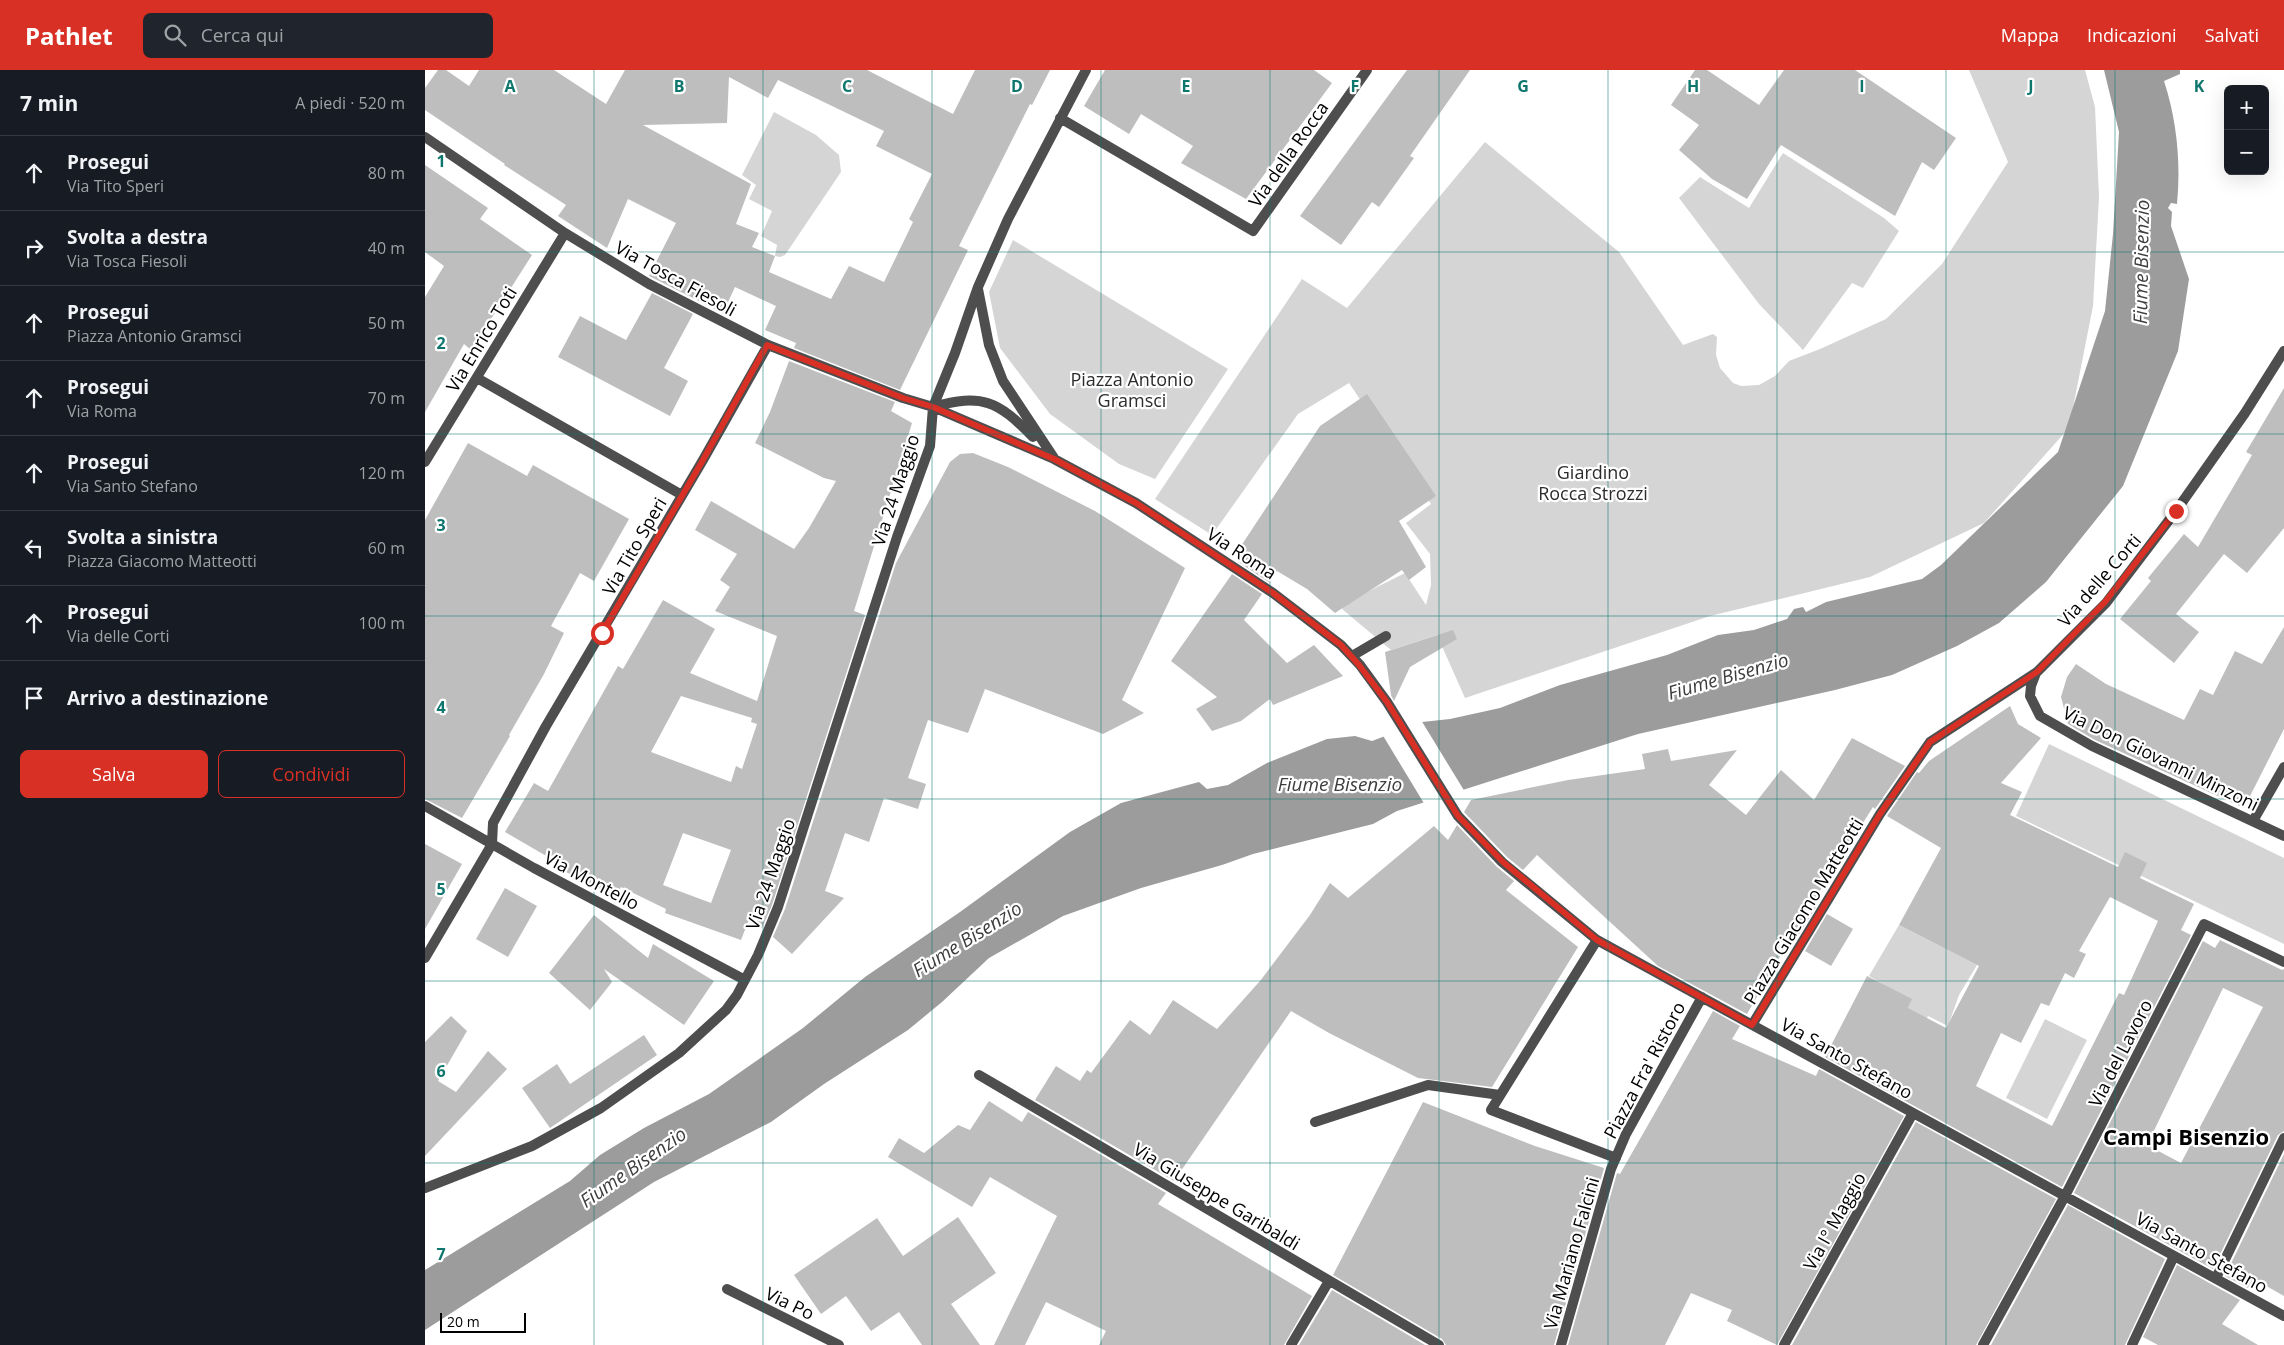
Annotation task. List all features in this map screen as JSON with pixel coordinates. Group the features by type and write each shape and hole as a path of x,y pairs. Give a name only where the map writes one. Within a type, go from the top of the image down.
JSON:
{"street":[{"path":"933,407 955,353 978,287 1008,219 1086,70"},
{"name":"Via della Rocca","path":"1060,118 1253,231 1367,70"},
{"name":"Via Tosca Fiesoli","path":"425,138 565,233 649,284 767,345 903,398 933,407"},
{"name":"Via Enrico Toti","path":"425,462 565,233"},
{"path":"978,287 989,345 1003,381 1054,459"},
{"name":"Via Tito Speri","path":"492,844 493,823 546,726 682,495 767,345"},
{"name":"Via delle Corti","path":"1880,814 1930,742 2037,672 2105,602 2176,511 2245,413 2284,351"},
{"path":"477,378 682,495"},
{"path":"933,407 970,399 993,404 1021,425 1054,459"},
{"path":"933,407 1054,459"},
{"name":"Via 24 Maggio","path":"425,1188 532,1146 601,1108 679,1052 704,1031 725,1010 745,980 778,907 897,537 927,455 933,407"},
{"name":"Via Roma","path":"1054,459 1136,503 1273,593 1341,645 1387,702"},
{"path":"1351,656 1385,636"},
{"name":"Via Don Giovanni Minzoni","path":"2037,672 2029,696 2040,716 2092,746 2284,836"},
{"name":"Via Santo Stefano","path":"1387,702 1458,816 1503,862 1597,940 2284,1316"},
{"path":"2253,821 2284,767"},
{"name":"Via Montello","path":"425,806 745,980"},
{"name":"Piazza Giacomo Matteotti","path":"1752,1025 1880,814"},
{"path":"425,958 492,844"},
{"name":"Via del Lavoro","path":"1983,1345 2065,1196 2204,924 2284,962"},
{"name":"Piazza Fra' Ristoro","path":"1597,940 1491,1110 1616,1158"},
{"name":"Piazza Fra' Ristoro","path":"1611,1169 1626,1134 1702,998"},
{"name":"Via Giuseppe Garibaldi","path":"979,1075 1439,1345"},
{"path":"1315,1122 1428,1085 1500,1095"},
{"name":"Via I° Maggio","path":"1783,1345 1913,1113"},
{"path":"2216,1278 2284,1138"},
{"name":"Via Mariano Falcini","path":"1561,1345 1611,1169"},
{"path":"2132,1345 2174,1256"},
{"path":"1291,1345 1329,1281"},
{"name":"Via Po","path":"727,1289 839,1345"}],"green space":[{"name":"Giardino Rocca Strozzi","path":"1969,70 2085,70 2095,107 2099,197 2093,306 2069,428 1984,523 1870,577 1710,616 1465,698 1437,635 1391,650 1342,609 1347,602 1405,573 1426,605 1431,585 1430,554 1406,523 1431,504 1349,383 1298,414 1212,535 1155,499 1302,279 1347,308 1485,142 1619,252 1683,345 1713,334 1717,337 1716,355 1720,368 1733,383 1741,386 1759,385 1775,376 1789,361 1886,319 1942,264 2008,162"},
{"path":"774,112 816,135 839,155 841,172 785,255 780,257 775,256 777,245 761,236 772,211 749,199 756,185 742,175"},
{"path":"1783,153 1884,218 1899,231 1863,288 1852,283 1803,350 1759,304 1679,198 1700,177 1749,208"},
{"name":"Piazza Antonio Gramsci","path":"1013,240 1228,369 1155,479 1119,464 1050,414 1000,348 989,292"},
{"path":"2049,744 2284,858 2284,944 2016,816"},
{"path":"1899,925 1977,965 1959,995 1948,1026 1928,1016 1915,1040 1898,1031 1911,1001 1869,976"},
{"path":"2045,1019 2087,1040 2047,1119 2006,1098"}],"water":[{"name":"Fiume Bisenzio","path":"2104,70 2180,70 2180,74 2164,81 2175,127 2178,158 2177,204 2171,203 2168,208 2172,212 2171,226 2189,279 2178,351 2123,486 2046,582 1999,623 1957,646 1892,675 1835,690 1638,734 1397,811 1373,824 1253,854 1222,865 1141,888 1063,916 989,958 942,1002 908,1030 824,1084 771,1122 654,1182 425,1330 425,1270 570,1181 600,1155 644,1128 709,1094 803,1028 865,977 960,912 1070,832 1121,803 1199,782 1207,789 1228,785 1267,763 1327,739 1355,736 1372,741 1422,722 1450,719 1500,708 1560,685 1667,655 1718,635 1754,630 1787,619 1794,609 1803,607 1806,612 1826,602 1922,579 1941,565 2058,452 2105,311 2113,234 2119,132"}],"pier":[{"path":"1421,720 1465,792 1425,805 1382,734"}],"building":[{"path":"438,70 446,70 469,86 479,70 554,70 606,104 625,70 867,70 953,114 975,70 1050,70 1032,105 1030,104 959,246 968,250 900,390 794,348 796,343 765,330 776,306 735,287 723,313 649,276 676,223 628,199 607,248 558,216 566,205 425,110 425,88","holes":["729,77 768,98 778,80 884,131 876,146 932,174 909,219 913,222 884,282 849,266 831,299 769,272 775,256 752,247 759,233 736,224 751,184 643,125 727,123"]},
{"path":"1105,70 1314,70 1332,83 1246,199 1181,163 1193,146 1141,114 1129,134 1084,106"},
{"path":"1407,70 1470,70 1410,156 1414,158 1379,207 1372,202 1341,245 1300,216"},
{"path":"1695,70 1707,70 1759,105 1784,70 1855,70 1956,138 1934,170 1922,162 1895,216 1781,145 1747,199 1712,179 1679,150 1699,125 1671,105"},
{"path":"425,165 488,208 480,219 532,255 471,350 464,344 425,412 425,297 444,266 425,252"},
{"path":"652,293 693,314 664,368 688,381 670,416 558,357 580,316 626,340"},
{"path":"789,361 895,402 891,411 912,423 854,611 865,615 772,905 762,928 750,917 741,940 665,913 666,909 621,887 617,895 593,886 564,871 567,868 505,832 534,783 548,791 618,666 623,669 663,600 715,629 690,673 757,701 777,636 715,611 730,587 720,580 737,554 695,530 711,501 794,549 809,528 836,481 824,478 755,443 770,412","holes":["681,696 752,718 751,722 757,724 742,769 736,766 731,782 651,752","683,833 731,850 711,903 663,885"]},
{"path":"2284,388 2284,528 2247,573 2224,554 2176,614 2199,632 2174,663 2120,619 2151,581 2148,578 2184,534 2198,547 2252,455 2246,452"},
{"path":"1367,394 1436,496 1399,521 1426,567 1409,580 1402,570 1335,613 1307,589 1277,571 1270,583 1240,563 1246,553 1239,549 1320,426"},
{"path":"468,443 527,476 533,465 629,519 594,581 580,573 551,626 564,633 510,736 462,818 425,799 425,520"},
{"path":"973,453 1008,467 1095,511 1185,568 1122,700 1144,713 1103,734 985,689 968,733 928,720 908,778 926,784 918,809 884,798 869,842 845,833 825,891 844,898 792,954 773,937 785,909 896,563 950,462 960,454"},
{"path":"1232,574 1262,594 1244,620 1287,663 1314,645 1343,676 1273,705 1270,699 1241,721 1212,731 1196,709 1217,697 1171,661"},
{"path":"2284,627 2284,729 2244,808 2095,740 2068,724 2061,697 2067,677 2076,664 2106,684 2184,720 2200,689 2213,695 2235,651 2262,664"},
{"path":"1453,630 1457,639 1410,667 1394,701 1391,695 1385,652"},
{"path":"2010,706 2018,724 2041,738 2001,783 2022,792 2010,815 2118,867 2125,852 2147,863 2140,878 2194,904 2181,930 2191,935 2062,1187 1825,1057 1867,976 1912,999 1908,1008 1946,1028 1979,966 1899,925 1941,848 1887,816 1917,772 1919,773 1929,761","holes":["2110,897 2158,921 2124,995 2119,993 2052,1126 1976,1086 2001,1033 2021,1043 2041,1003 2049,1006 2065,973 2074,978 2086,954 2079,951"]},
{"path":"1852,738 1905,766 1875,809 1873,807 1811,905 1816,907 1793,944 1789,941 1747,1014 1658,966 1537,855 1523,870 1507,857 1464,812 1471,800 1568,780 1645,769 1642,754 1668,749 1671,761 1737,750 1709,785 1746,815 1781,770 1814,800"},
{"path":"1457,825 1497,867 1514,881 1506,890 1578,947 1492,1087 1418,1078 1329,1033 1291,1011 1174,1181 1035,1100 1056,1066 1080,1081 1087,1070 1091,1073 1130,1020 1150,1035 1173,1000 1217,1029 1260,981 1310,915 1330,883 1348,898 1434,826 1448,840"},
{"path":"425,844 462,864 425,929"},
{"path":"505,888 537,906 508,957 476,939"},
{"path":"1827,914 1853,929 1831,966 1805,951"},
{"path":"594,915 648,958 653,944 714,981 684,1025 604,969 612,982 590,1010 549,973"},
{"path":"2220,940 2282,970 2284,969 2284,1131 2278,1135 2213,1269 2074,1193 2203,941 2215,948","holes":["2223,988 2263,1007 2181,1163 2147,1145"]},
{"path":"1713,1011 1740,1026 1732,1039 1816,1076 1819,1069 1904,1116 1777,1345 1727,1321 1732,1310 1691,1293 1665,1345 1568,1345 1617,1173 1620,1174"},
{"path":"451,1016 467,1031 438,1081 456,1092 488,1051 507,1069 425,1156 425,1042"},
{"path":"644,1035 657,1055 550,1128 522,1088 557,1064 570,1084"},
{"path":"989,1101 1022,1122 1028,1112 1166,1193 1158,1204 1312,1296 1284,1345 1099,1345 1106,1331 1046,1302 1025,1345 994,1345 1057,1216 990,1177 972,1207 888,1157 899,1138 924,1153 958,1125 970,1130"},
{"path":"1423,1102 1535,1146 1604,1168 1554,1345 1446,1345 1442,1339 1333,1275"},
{"path":"1916,1122 2056,1199 1976,1345 1792,1345"},
{"path":"2284,1154 2284,1296 2254,1279 2248,1288 2225,1276"},
{"path":"2068,1205 2165,1259 2125,1345 1991,1345"},
{"path":"958,1217 996,1273 951,1304 980,1345 922,1345 899,1312 871,1331 846,1296 821,1314 794,1275 877,1218 903,1256"},
{"path":"2177,1265 2240,1300 2222,1324 2258,1345 2158,1345 2143,1337"},
{"path":"1332,1290 1425,1345 1299,1345"}],"district":[{"name":"Campi Bisenzio","path":"2186,1136"}],"route":[{"path":"602,633 703,460 767,345 903,398 933,407 1054,459 1136,503 1273,593 1341,645 1359,665 1387,702 1458,816 1503,862 1597,940 1752,1025 1880,814 1930,742 2037,672 2105,602 2176,511"}]}
